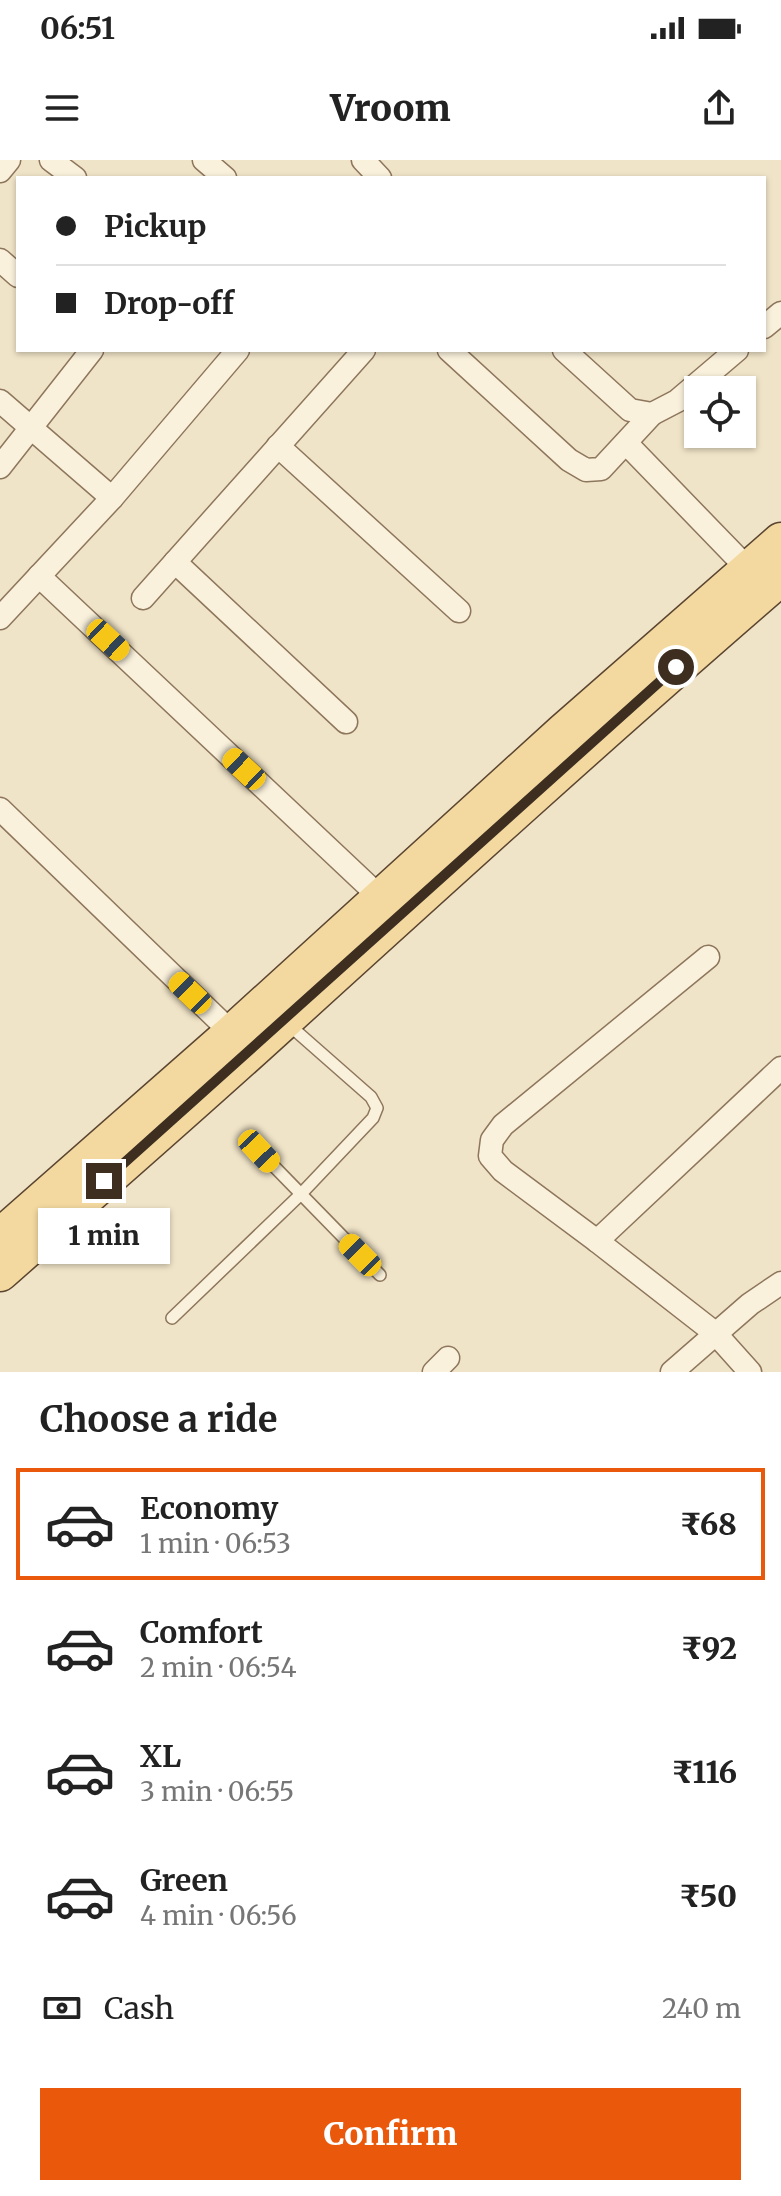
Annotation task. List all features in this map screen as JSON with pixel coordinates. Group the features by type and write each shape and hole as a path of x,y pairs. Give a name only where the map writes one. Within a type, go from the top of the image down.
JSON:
{"main road":[{"path":"0,1273 285,1021 667,658 765,573 781,541"},
{"path":"0,1237 232,1033 563,732 667,658"}],"street":[{"path":"51,160 72,176"},
{"path":"204,160 223,176"},
{"path":"363,160 379,176"},
{"path":"0,260 16,274"},
{"path":"0,467 90,352"},
{"path":"0,618 112,498 236,352"},
{"path":"143,598 362,352"},
{"path":"451,352 569,460 586,470 601,469 652,414 677,401 735,352"},
{"path":"566,352 630,410 652,414"},
{"path":"0,401 112,498"},
{"path":"626,443 765,573"},
{"path":"278,446 459,611"},
{"path":"175,562 346,722"},
{"path":"39,576 381,898"},
{"path":"0,809 232,1033"},
{"path":"708,957 503,1125 492,1140 490,1156 503,1171 715,1333 750,1372"},
{"path":"597,1241 781,1068"},
{"path":"672,1372 750,1304 781,1283"}],"lane":[{"path":"172,1318 300,1195 373,1118 377,1108 371,1097 285,1021"},
{"path":"259,1151 380,1275"}],"route":[{"path":"104,1181 676,667"}]}
